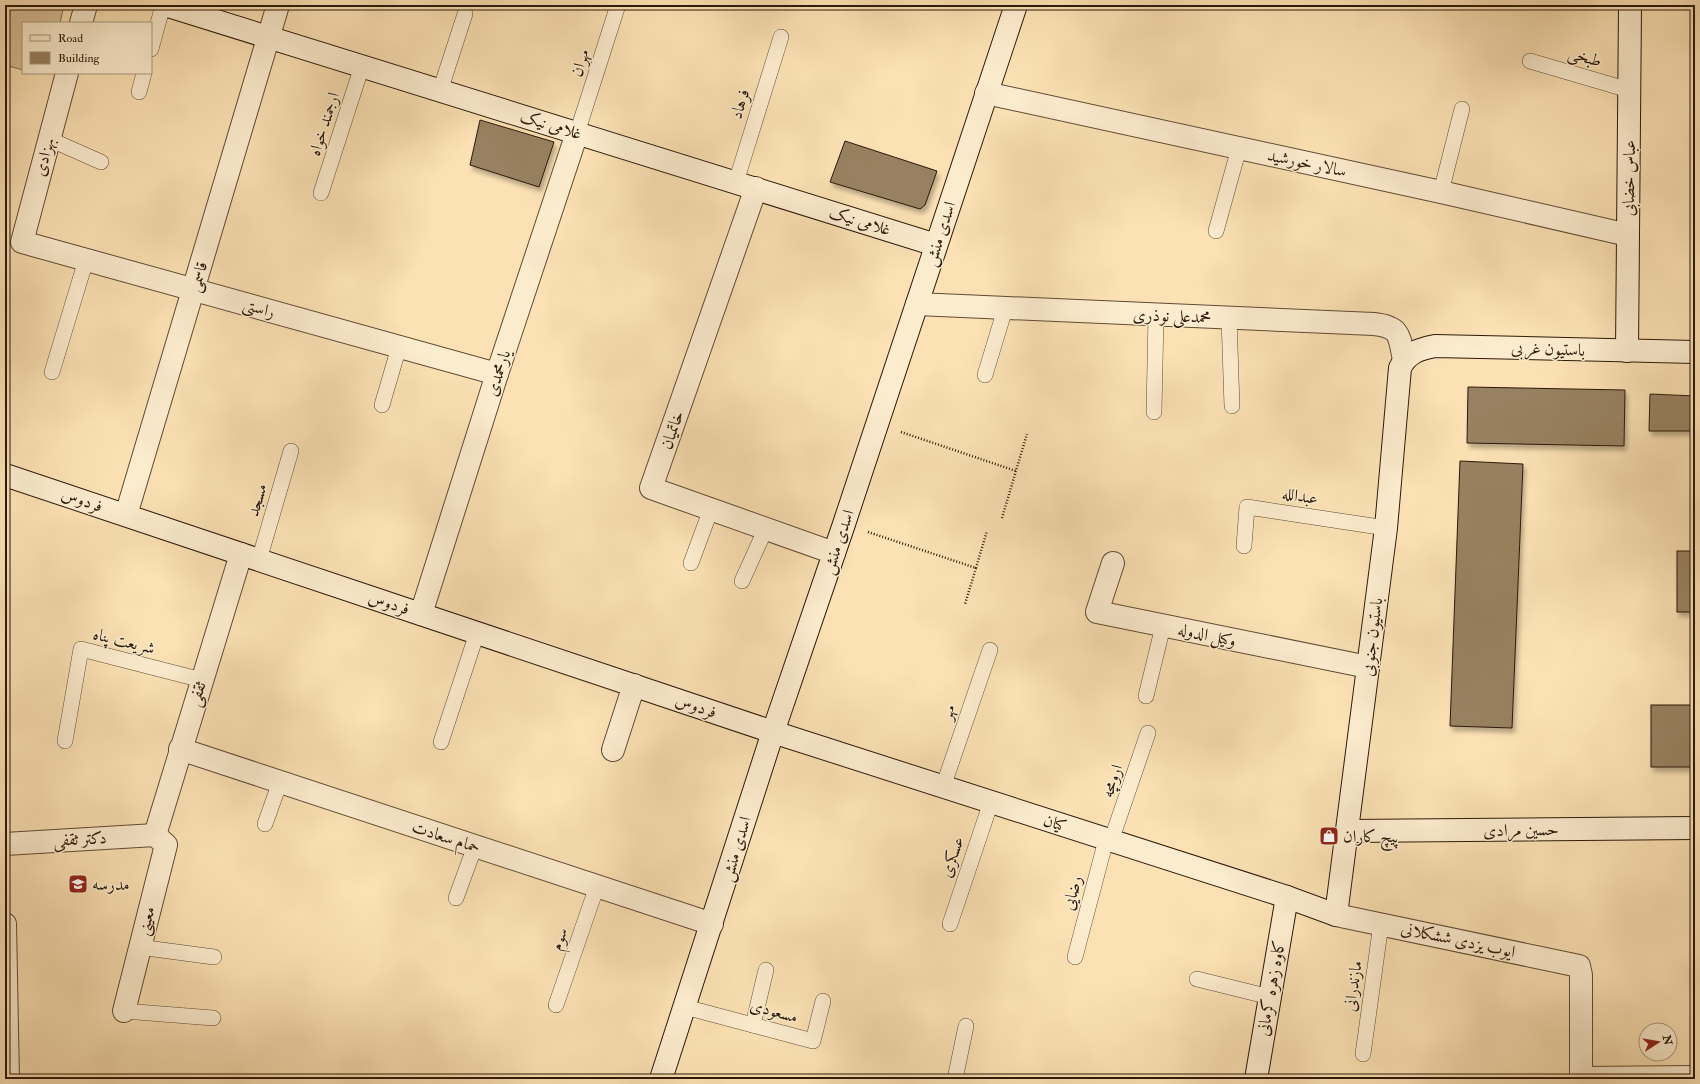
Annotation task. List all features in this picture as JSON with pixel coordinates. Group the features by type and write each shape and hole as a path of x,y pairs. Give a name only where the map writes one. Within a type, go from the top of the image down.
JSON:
{"street":[{"path":"81,22 86,5"},
{"name":"غلامی نیک","path":"164,5 936,245"},
{"name":"قاسمی","path":"126,515 278,5"},
{"name":"اسدی منش","path":"661,1079 773,732 844,524 1016,5"},
{"name":"عباس خضابی","path":"1627,351 1630,5"},
{"name":"بهزادی","path":"22,242 67,74"},
{"name":"سالار خورشید","path":"986,93 1441,192 1628,235"},
{"name":"یارمحمدی","path":"421,614 497,374 578,133"},
{"name":"خاتمیان","path":"746,185 652,488 834,553"},
{"name":"راستی","path":"22,242 497,374"},
{"name":"محمدعلی نوذری","path":"916,304 1385,325 1393,328 1398,335 1404,360"},
{"name":"باستیون غربی","path":"1404,360 1417,350 1435,346 1695,352"},
{"name":"باستیون جنوبی","path":"1336,915 1386,528 1400,368 1404,360"},
{"name":"فردوس","path":"5,475 773,732"},
{"name":"ثقفی","path":"155,835 202,680 250,557"},
{"name":"وکیل الدوله","path":"1114,562 1096,612 1368,667"},
{"path":"613,750 634,685"},
{"name":"کیان","path":"773,732 1286,897 1336,915"},
{"name":"حمام سعادت","path":"180,749 712,924"},
{"name":"حسین مرادی","path":"1347,832 1695,828"},
{"name":"دکتر ثقفی","path":"5,844 155,835"},
{"name":"معینی","path":"124,1011 166,845 155,835"},
{"name":"کاوه زهره کرمانی","path":"1256,1079 1286,897"},
{"name":"ایوب یزدی ششکلانی","path":"1336,915 1579,966 1581,975 1581,1078"},
{"path":"5,924 8,1079"},
{"path":"1581,1078 1695,1077"}],"lane":[{"path":"152,46 164,5"},
{"name":"مهران","path":"578,133 618,5"},
{"path":"440,91 464,14"},
{"name":"فرهاد","path":"746,185 781,37"},
{"name":"طبخی","path":"1530,61 1629,90"},
{"name":"ارجمند خواه","path":"321,193 362,66"},
{"path":"139,92 144,74"},
{"path":"1441,192 1462,109"},
{"path":"49,139 101,162"},
{"path":"1216,231 1239,148"},
{"path":"52,372 86,260"},
{"path":"985,375 1005,309"},
{"path":"1154,412 1156,315"},
{"path":"1229,318 1232,406"},
{"path":"382,405 399,347"},
{"name":"مسجد","path":"250,557 291,451"},
{"name":"عبدالله","path":"1244,546 1246,507 1386,528"},
{"path":"691,563 711,509"},
{"path":"742,581 766,528"},
{"path":"1146,696 1163,626"},
{"path":"441,742 477,633"},
{"name":"شریعت پناه","path":"65,741 81,649 202,680"},
{"name":"مهر","path":"943,787 990,650"},
{"name":"ارومچه","path":"1109,840 1148,733"},
{"path":"265,824 280,782"},
{"name":"عسکری","path":"950,924 991,802"},
{"name":"رضایی","path":"1075,957 1109,840"},
{"path":"456,898 475,846"},
{"name":"سوم","path":"556,1005 597,886"},
{"name":"مازندرانی","path":"1363,1054 1381,924"},
{"path":"139,947 214,957"},
{"path":"753,1025 766,970"},
{"path":"1197,979 1270,998"},
{"name":"مسعودی","path":"685,1007 813,1041 823,1001"},
{"path":"124,1011 213,1018"},
{"path":"955,1079 966,1026"}],"path":[{"path":"877,424 1016,471"},
{"path":"1002,518 1027,434"},
{"path":"844,524 976,568"},
{"path":"965,604 986,531"}],"shaded area":[{"path":"5,5 64,5 60,22 22,22 22,70 5,65"}],"building":[{"path":"480,120 554,142 539,187 470,165"},
{"path":"845,141 937,171 925,205 920,209 830,182"},
{"path":"1468,387 1625,390 1624,446 1467,443"},
{"path":"1650,394 1695,396 1695,431 1649,431"},
{"path":"1460,461 1523,464 1512,728 1450,726"},
{"path":"1677,551 1695,551 1695,612 1677,612"},
{"path":"1651,705 1695,705 1695,767 1651,767"}],"place":[{"name":"پیچ کاران","path":"1329,836"},
{"name":"مدرسه","path":"78,884"}]}
